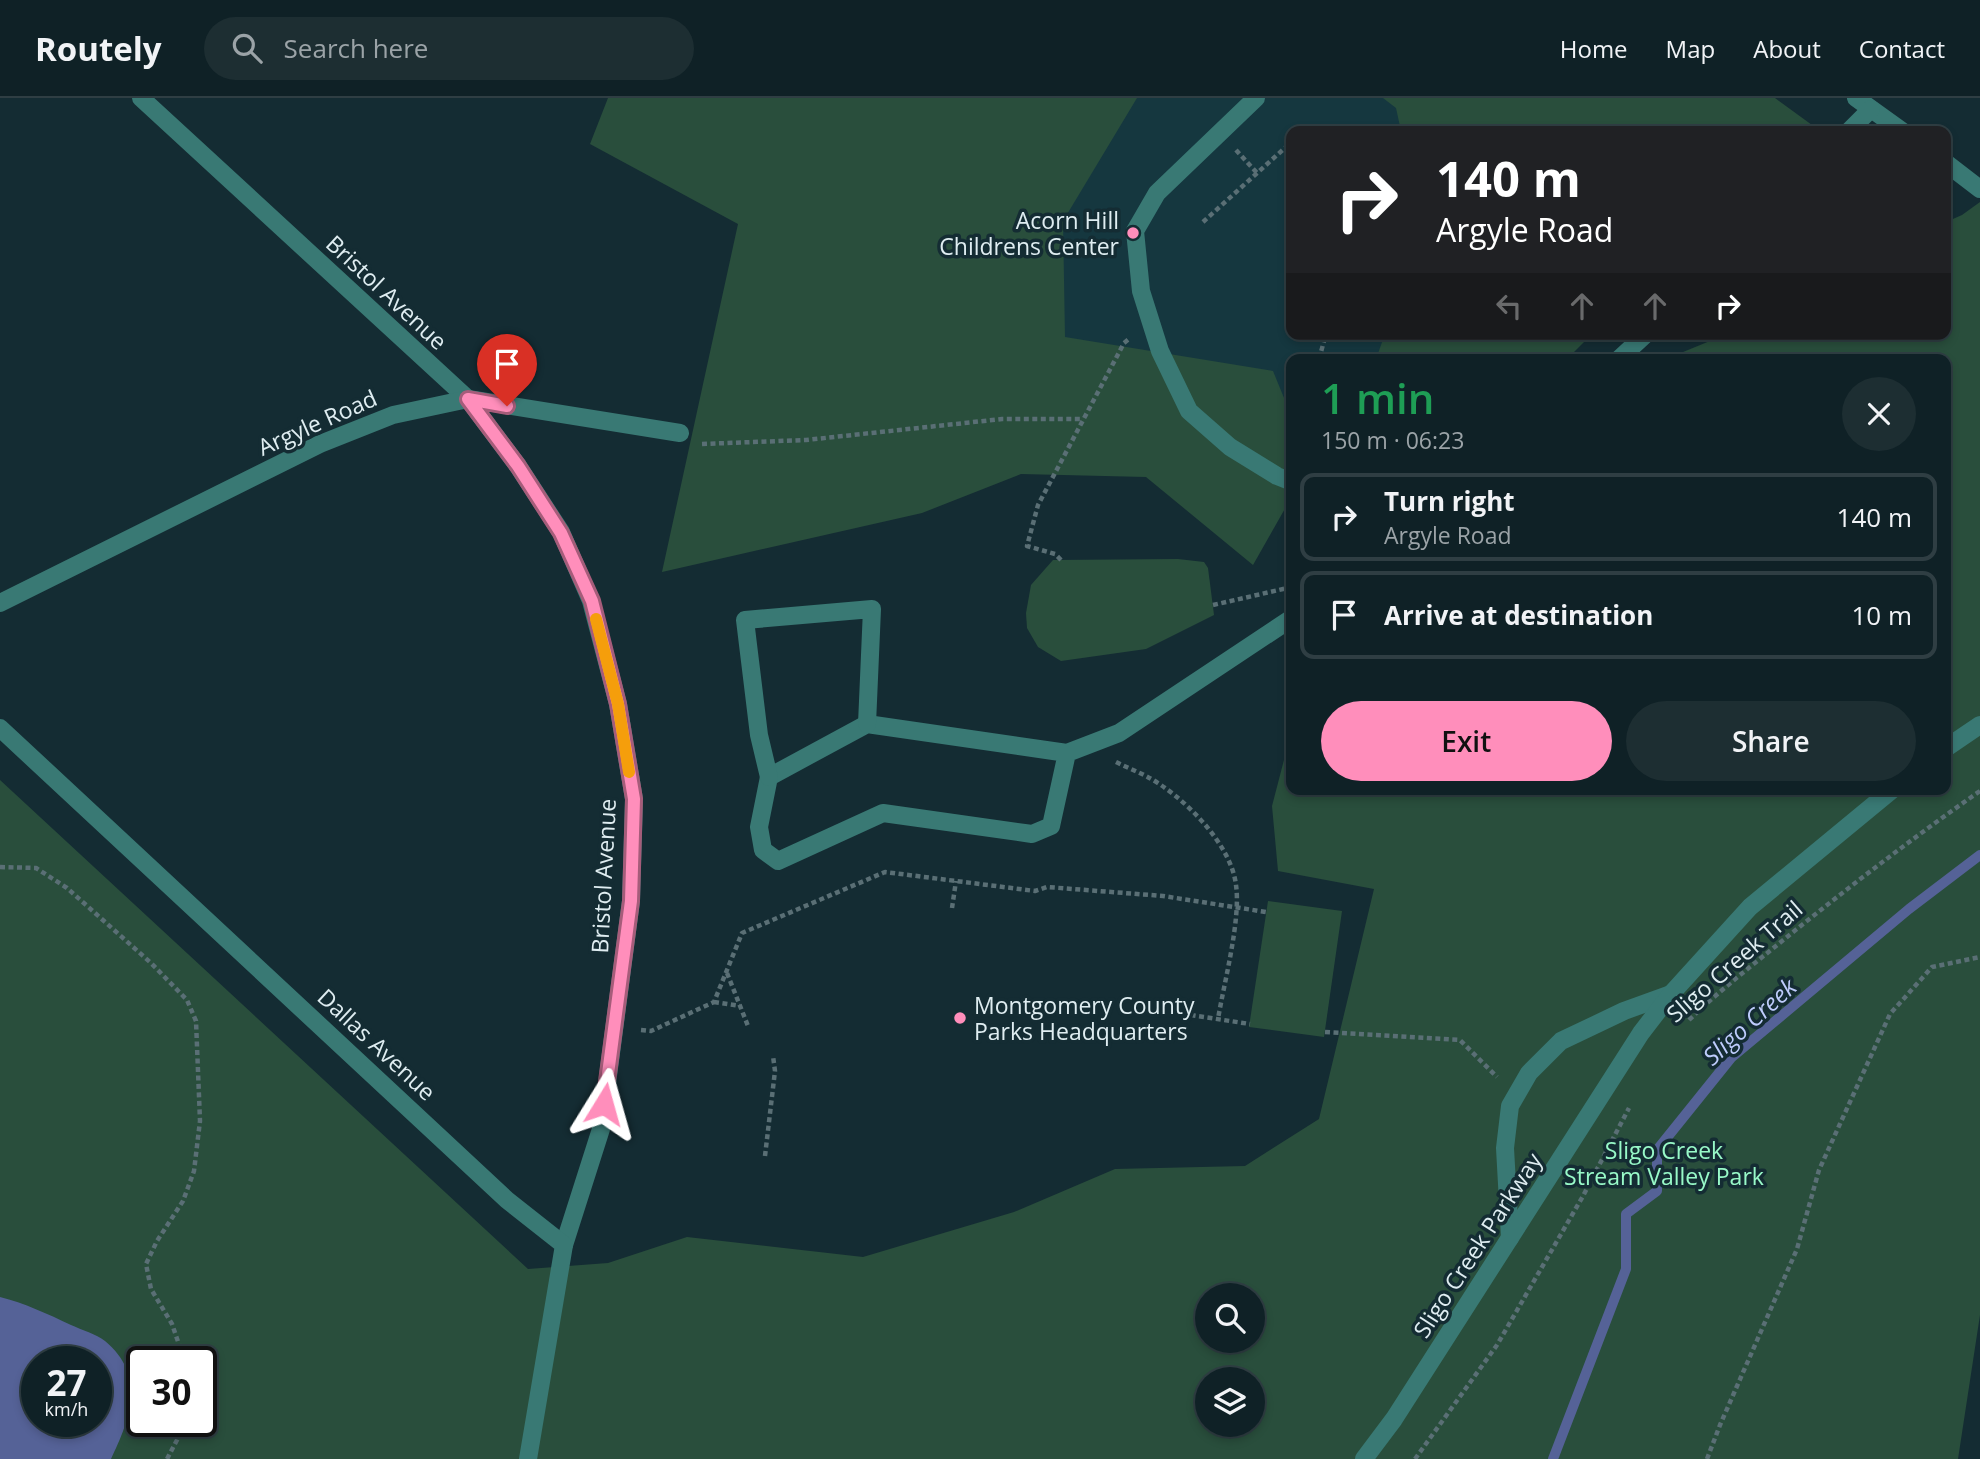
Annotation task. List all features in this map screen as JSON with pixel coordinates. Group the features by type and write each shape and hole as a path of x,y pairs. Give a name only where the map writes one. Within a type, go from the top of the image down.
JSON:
{"street":[{"name":"Bristol Avenue","path":"141,98 468,399 518,466 561,533 592,601 618,704 634,799 631,901 601,1129 564,1245"},
{"path":"1255,98 1157,193 1135,231 1141,291 1160,351 1189,411 1230,447 1286,480"},
{"path":"1856,98 1895,126"},
{"path":"1854,126 1871,109"},
{"path":"1951,167 1980,189"},
{"path":"1624,354 1640,340"},
{"name":"Argyle Road","path":"0,603 320,444 393,415 468,399 680,433"},
{"path":"867,724 873,609 745,620 759,735 769,777 759,827 763,849 778,861 883,813 1032,834 1051,826 1067,753"},
{"path":"769,777 867,724 1067,753 1119,733 1286,622"},
{"path":"1951,745 1980,725"},
{"name":"Dallas Avenue","path":"0,728 507,1200 564,1245"},
{"name":"Sligo Creek Parkway","path":"1364,1459 1394,1419 1642,1033 1671,994 1750,907 1886,795"},
{"path":"1510,1238 1505,1148 1510,1106 1529,1073 1561,1041 1624,1011 1671,994"},
{"path":"528,1459 564,1245"}],"path":[{"path":"1203,222 1286,147"},
{"path":"1061,560 1055,554 1027,546 1038,505 1124,343 1151,321"},
{"path":"680,433 675,444 725,444 806,440 1002,418 1083,419"},
{"path":"1213,605 1286,588"},
{"path":"1097,741 1107,756 1148,777 1183,803 1208,827 1230,859 1236,886 1236,908 1218,1019"},
{"name":"Sligo Creek Trail","path":"1682,1027 1718,993 1822,908 1980,791"},
{"path":"0,867 36,868 67,888 151,962 187,1000 196,1021 200,1121 194,1171 183,1201 157,1241 146,1264 151,1289 172,1324 180,1346"},
{"path":"714,1002 742,933 885,872 1035,891 1047,887 1163,895 1266,912"},
{"path":"952,908 956,881"},
{"path":"1707,1459 1797,1250 1819,1170 1890,1014 1932,967 1980,957"},
{"path":"726,972 748,1026"},
{"path":"615,1029 651,1031 714,1002 740,1006"},
{"path":"1157,1010 1250,1024"},
{"path":"1325,1032 1460,1040 1516,1096"},
{"path":"765,1156 775,1071 773,1056"},
{"path":"1415,1459 1497,1345 1583,1196 1631,1103"},
{"path":"167,1459 178,1437"}],"shaded area":[{"name":"Acorn Hill Childrens Center","path":"1013,98 1488,98 1516,126 1286,126 1286,340 1524,340 1513,354 1286,354 1286,491 943,338"}],"green space":[{"path":"608,98 1137,98 1063,221 1065,337 1273,371 1286,403 1286,507 1253,565 1146,477 1021,474 922,513 662,572 738,224 590,144"},
{"path":"1383,98 1775,98 1812,125 1400,126 1396,108"},
{"name":"Sligo Creek Stream Valley Park","path":"1980,202 1980,1315 1958,1459 0,1459 0,780 528,1269 608,1263 687,1237 863,1257 1014,1212 1115,1169 1245,1166 1319,1119 1374,889 1278,871 1272,806 1286,752 1286,795 1951,795 1951,354 1678,354 1712,340 1951,340 1951,220"},
{"path":"1383,340 1586,340 1572,354 1378,354"},
{"path":"1178,559 1204,562 1208,568 1214,615 1146,649 1061,661 1038,647 1027,628 1026,613 1031,585 1053,560"},
{"path":"1268,901 1342,911 1324,1037 1249,1027"}],"water":[{"path":"0,1297 36,1309 93,1334 110,1346 21,1346 21,1437 112,1437 112,1348 118,1354 126,1368 126,1422 111,1459 0,1459"}],"waterway":[{"name":"Sligo Creek","path":"1553,1459 1626,1269 1626,1214 1657,1191 1657,1150 1731,1058 1909,909 1980,855"}],"slow traffic":[{"path":"596,619 618,704 629,772"}],"place":[{"name":"Acorn Hill Childrens Center","path":"1133,233"},
{"name":"Montgomery County Parks Headquarters","path":"960,1018"}],"route":[{"path":"507,406 468,399 518,466 561,533 592,601 618,704 634,799 631,901 604,1104"}]}
